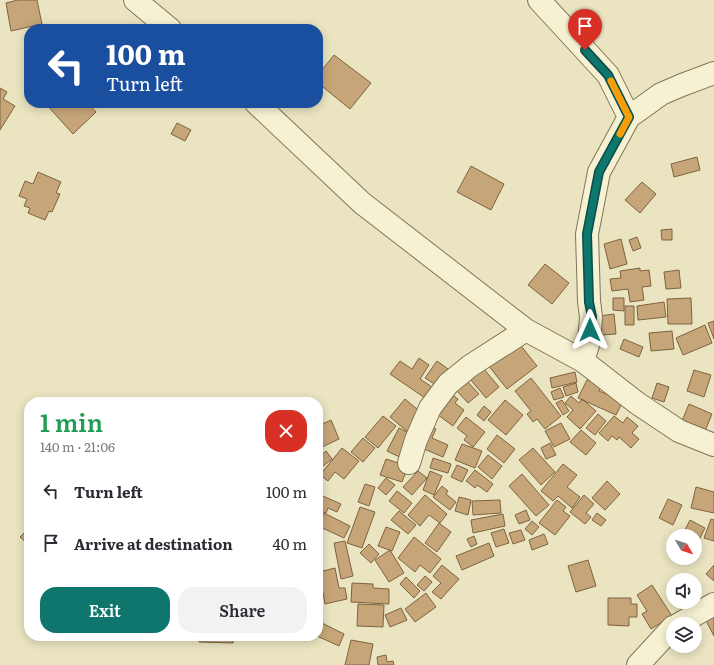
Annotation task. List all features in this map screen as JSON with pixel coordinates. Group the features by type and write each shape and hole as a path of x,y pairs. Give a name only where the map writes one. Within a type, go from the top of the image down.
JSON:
{"street":[{"path":"135,0 164,24"},
{"path":"539,0 608,75 629,117"},
{"path":"583,361 589,342 592,317 589,302 587,234 599,172 629,117 661,94 714,73"},
{"path":"261,108 362,203 526,330 583,361 637,403 679,431 714,445"},
{"path":"409,463 416,440 430,408 448,384 470,366 526,330"},
{"path":"691,617 714,604"},
{"path":"638,665 666,635"}],"building":[{"path":"18,0 37,0 42,24 24,24 24,28 11,31 6,3"},
{"path":"334,55 371,83 350,109 323,87 323,69"},
{"path":"0,88 7,92 3,99 15,106 0,130"},
{"path":"50,108 92,108 96,112 73,134"},
{"path":"177,123 191,130 185,141 171,134"},
{"path":"697,157 700,170 674,177 671,164"},
{"path":"471,166 504,184 491,210 457,192"},
{"path":"38,172 61,182 56,193 60,194 52,212 49,211 45,220 28,213 30,208 24,206 27,199 19,196 25,181 33,184"},
{"path":"642,182 656,194 640,213 625,200"},
{"path":"672,229 672,240 662,240 661,230"},
{"path":"637,237 641,248 633,251 629,240"},
{"path":"621,239 627,264 610,269 604,244"},
{"path":"545,264 569,283 552,304 528,285"},
{"path":"640,268 640,271 649,270 651,286 642,287 644,300 630,302 628,289 612,291 610,279 621,278 620,271"},
{"path":"679,270 681,288 666,289 664,272"},
{"path":"613,298 624,298 624,311 613,310"},
{"path":"691,298 692,324 668,324 667,299"},
{"path":"664,302 666,317 638,320 637,306"},
{"path":"625,306 634,306 634,325 625,325"},
{"path":"614,314 616,334 601,335 599,316"},
{"path":"714,321 714,339 708,323"},
{"path":"705,325 712,343 683,355 676,338"},
{"path":"672,331 674,349 651,351 649,333"},
{"path":"624,339 643,347 639,357 620,349"},
{"path":"518,342 537,366 507,389 488,365"},
{"path":"419,358 429,365 420,379 435,389 428,400 390,374 400,361 412,369"},
{"path":"437,361 451,371 439,387 425,378"},
{"path":"483,368 499,387 486,398 470,379"},
{"path":"694,370 711,375 704,397 687,391"},
{"path":"575,372 577,382 552,388 550,378"},
{"path":"531,378 561,416 545,429 537,419 533,422 527,414 531,411 515,391"},
{"path":"466,380 479,394 468,403 455,389"},
{"path":"587,380 601,386 599,391 623,401 616,415 578,398"},
{"path":"576,383 578,392 566,396 563,387"},
{"path":"657,383 669,387 664,402 652,398"},
{"path":"560,388 564,397 554,400 551,392"},
{"path":"448,392 458,399 455,403 464,410 453,426 434,412"},
{"path":"571,396 579,403 582,399 596,411 580,429 567,417 573,410 565,403"},
{"path":"405,399 424,415 409,433 390,417"},
{"path":"505,400 523,415 506,435 488,420"},
{"path":"562,400 569,411 563,415 556,403"},
{"path":"689,404 712,414 705,431 682,421"},
{"path":"484,406 491,412 484,421 477,415"},
{"path":"598,414 606,421 595,435 586,428"},
{"path":"383,416 396,426 378,448 365,437"},
{"path":"614,416 623,423 627,417 638,426 632,433 639,439 631,448 619,437 617,440 612,436 608,441 599,433"},
{"path":"466,417 485,432 473,447 464,440 467,436 457,428"},
{"path":"331,420 339,439 323,447 323,424"},
{"path":"561,423 570,439 554,447 545,431"},
{"path":"426,425 436,429 432,438 448,445 443,457 417,446"},
{"path":"399,428 413,435 406,460 387,451"},
{"path":"581,430 596,443 586,455 570,442"},
{"path":"497,435 515,449 504,463 487,449"},
{"path":"363,438 375,448 363,462 351,452"},
{"path":"550,443 556,455 546,459 541,448"},
{"path":"462,444 482,451 475,468 455,460"},
{"path":"342,448 359,461 344,479 335,472 328,481 323,477 323,471"},
{"path":"533,448 555,472 541,485 519,460"},
{"path":"326,451 332,459 323,466 323,454"},
{"path":"488,455 502,466 492,479 478,467"},
{"path":"433,458 451,464 448,473 430,468"},
{"path":"386,459 408,466 402,482 380,475"},
{"path":"563,464 577,475 567,487 580,497 572,508 558,496 553,501 541,491"},
{"path":"457,465 468,470 462,482 451,477"},
{"path":"475,470 493,484 487,492 477,485 475,488 466,481"},
{"path":"418,471 427,478 412,495 403,487"},
{"path":"430,471 442,476 434,495 423,490"},
{"path":"522,474 549,505 536,516 509,486"},
{"path":"386,478 395,485 386,495 378,488"},
{"path":"607,481 620,494 605,510 592,498"},
{"path":"365,484 375,487 369,506 358,502"},
{"path":"442,486 448,491 446,494 456,502 450,510 433,497"},
{"path":"696,487 714,492 714,513 691,508"},
{"path":"397,491 412,503 404,513 389,501"},
{"path":"425,495 447,514 440,523 429,515 420,526 408,515"},
{"path":"584,495 594,504 586,513 591,517 585,524 570,512"},
{"path":"323,496 341,504 337,512 328,508 326,513 323,512"},
{"path":"459,497 471,500 468,515 455,511"},
{"path":"668,499 682,505 673,525 659,518"},
{"path":"500,500 501,513 473,515 472,501"},
{"path":"557,500 566,507 563,511 570,516 555,535 539,523"},
{"path":"360,507 375,512 362,548 347,543"},
{"path":"526,510 530,520 519,524 515,515"},
{"path":"399,511 416,525 408,534 391,520"},
{"path":"324,513 350,526 344,538 323,528"},
{"path":"597,513 606,520 601,526 592,520"},
{"path":"503,514 505,526 473,533 471,520"},
{"path":"711,519 714,520 714,541 704,538"},
{"path":"690,520 705,528 702,534 702,529 686,529"},
{"path":"532,521 539,527 532,535 525,529"},
{"path":"439,523 451,532 437,552 425,543"},
{"path":"386,527 400,532 392,551 378,546"},
{"path":"504,529 509,543 496,547 491,533"},
{"path":"521,530 525,540 513,544 509,533"},
{"path":"24,533 24,541 20,537"},
{"path":"544,534 548,544 532,550 529,540"},
{"path":"474,536 477,544 471,547 467,539"},
{"path":"414,537 441,559 430,573 420,565 415,572 398,558"},
{"path":"345,541 353,576 341,579 334,543"},
{"path":"489,543 494,556 462,570 456,556"},
{"path":"369,544 379,554 371,563 360,553"},
{"path":"390,550 404,573 389,582 375,560"},
{"path":"588,560 596,586 576,592 568,566"},
{"path":"442,565 459,579 441,599 432,592 441,583 433,576"},
{"path":"714,565 714,581 706,574"},
{"path":"335,568 339,588 345,588 347,599 325,604 323,593 323,571"},
{"path":"425,576 432,582 424,591 417,585"},
{"path":"406,577 420,591 414,598 400,584"},
{"path":"352,583 373,584 373,588 389,589 389,604 351,602"},
{"path":"652,585 666,609 672,616 666,617 666,620 651,629 642,614 647,611 637,595"},
{"path":"426,593 436,607 415,622 405,609"},
{"path":"608,598 631,598 631,604 637,604 637,617 629,617 629,626 608,625"},
{"path":"358,604 384,605 383,627 357,626"},
{"path":"401,608 407,620 390,627 385,615"},
{"path":"714,611 714,636 704,617"},
{"path":"323,624 344,634 339,646 323,639"},
{"path":"351,640 373,644 369,665 345,665"},
{"path":"233,641 233,643 199,642"},
{"path":"386,655 387,662 393,661 394,665 378,665 377,657"}],"slow traffic":[{"path":"611,81 629,117 620,134"}],"route":[{"path":"585,50 608,75 629,117 599,172 587,234 589,302 592,317 590,330"}]}
